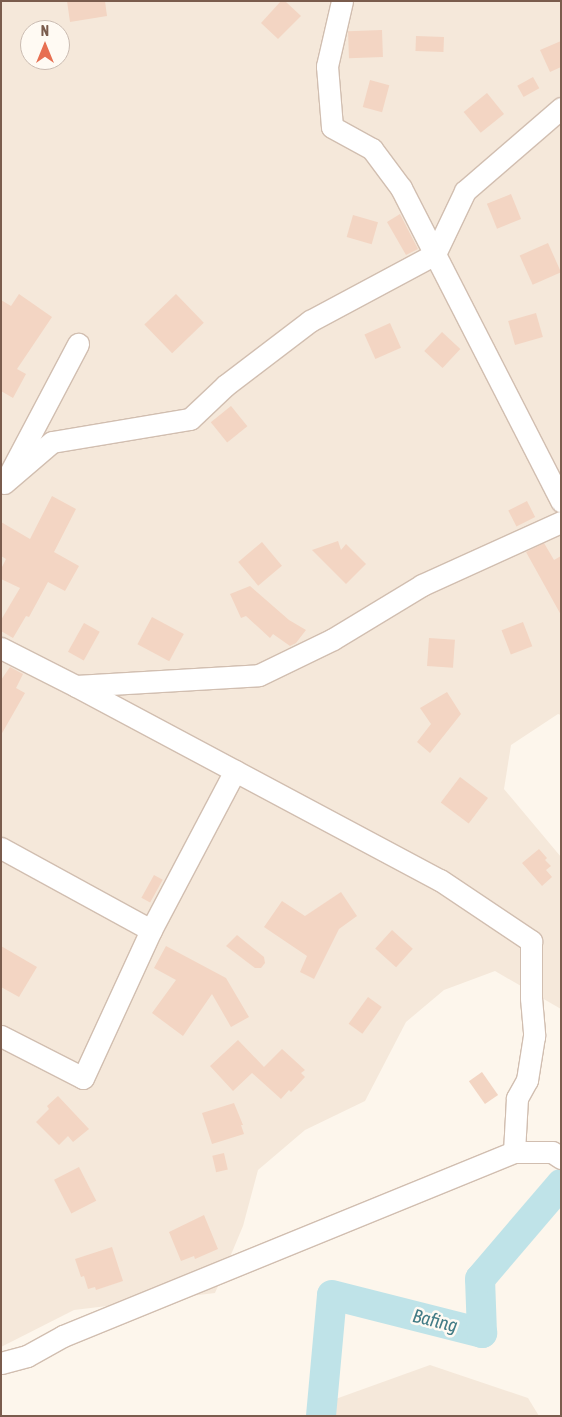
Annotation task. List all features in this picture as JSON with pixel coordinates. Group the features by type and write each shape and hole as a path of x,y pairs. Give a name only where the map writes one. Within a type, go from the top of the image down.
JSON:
{"street":[{"path":"342,1 327,66 332,127 372,149 401,188 561,501"},
{"path":"3,486 52,442 190,419 226,385 310,321 436,254 465,192 561,108"},
{"path":"3,486 78,344"},
{"path":"76,686 259,675 333,639 422,585 561,522"},
{"path":"1,648 440,880 531,941 531,998 534,1036 526,1080 517,1098 514,1152"},
{"path":"1,1036 83,1078 151,930 235,771"},
{"path":"1,848 151,930"},
{"path":"1,1363 27,1356 63,1336 514,1152 552,1152 561,1158"}],"shaded area":[{"path":"1,1 561,1 561,715 558,714 511,745 504,789 561,857 561,1009 495,971 444,990 406,1022 365,1101 305,1130 258,1170 243,1226 215,1293 74,1310 1,1347"},
{"path":"430,1365 528,1398 539,1416 329,1416 330,1401"}],"building":[{"path":"67,1 105,1 107,16 70,22"},
{"path":"281,1 285,1 301,16 278,39 261,23"},
{"path":"382,30 383,57 349,58 348,31"},
{"path":"416,36 444,37 443,52 415,51"},
{"path":"561,41 561,67 550,72 540,50"},
{"path":"533,77 539,88 524,97 517,86"},
{"path":"370,80 389,85 382,112 363,107"},
{"path":"487,93 504,114 481,133 464,112"},
{"path":"511,194 521,219 497,229 487,204"},
{"path":"400,214 418,249 406,255 387,222"},
{"path":"353,215 378,222 372,244 347,237"},
{"path":"548,243 561,272 533,285 520,256"},
{"path":"19,294 52,317 17,369 26,374 13,398 1,391 1,300 11,306"},
{"path":"176,294 204,323 172,353 144,325"},
{"path":"536,313 543,337 515,345 508,321"},
{"path":"390,323 401,348 375,359 364,334"},
{"path":"442,332 460,349 443,368 424,351"},
{"path":"231,406 247,426 227,443 211,422"},
{"path":"52,496 76,509 54,552 79,566 65,591 48,582 29,617 26,616 13,638 1,631 1,620 20,588 1,579 1,569 6,559 1,556 1,522 30,539"},
{"path":"527,501 535,517 516,527 508,511"},
{"path":"338,541 341,550 346,544 366,564 346,584 312,550"},
{"path":"262,542 282,566 258,586 238,562"},
{"path":"544,543 554,560 561,556 561,615 526,552"},
{"path":"250,586 289,620 306,630 296,643 290,646 273,634 270,638 246,616 241,618 230,594"},
{"path":"152,617 184,634 169,661 137,644"},
{"path":"523,622 532,646 511,655 502,630"},
{"path":"84,623 100,632 84,661 68,652"},
{"path":"429,638 455,640 453,668 427,666"},
{"path":"10,667 23,674 16,688 25,693 1,735 1,680"},
{"path":"447,692 461,714 430,753 417,742 431,724 420,708"},
{"path":"460,777 488,798 469,824 441,803"},
{"path":"539,849 551,866 546,870 552,877 542,886 522,863"},
{"path":"154,875 163,880 150,903 141,898"},
{"path":"341,892 357,916 339,929 314,979 300,972 307,956 264,927 282,901 305,916"},
{"path":"392,930 413,949 396,967 375,949"},
{"path":"237,935 264,957 265,963 261,968 255,968 226,946"},
{"path":"1,946 37,967 19,997 1,987"},
{"path":"166,946 226,978 249,1017 231,1027 212,994 183,1036 152,1013 176,980 154,968"},
{"path":"368,997 382,1007 362,1034 349,1024"},
{"path":"238,1040 264,1067 282,1049 305,1070 301,1073 305,1077 291,1092 289,1090 281,1099 252,1073 233,1091 210,1066"},
{"path":"482,1072 498,1095 485,1104 469,1081"},
{"path":"58,1096 89,1129 73,1142 68,1136 59,1145 36,1122 49,1109 47,1106"},
{"path":"234,1103 243,1125 241,1125 244,1134 212,1144 202,1113"},
{"path":"224,1153 228,1170 216,1172 212,1156"},
{"path":"79,1167 96,1201 71,1214 54,1180"},
{"path":"204,1215 218,1249 195,1259 194,1256 181,1261 169,1232"},
{"path":"112,1247 123,1281 96,1290 95,1287 88,1289 84,1276 81,1277 75,1259"}],"waterway":[{"name":"Bafing","path":"321,1416 332,1295 482,1333 480,1279 561,1184"}]}
